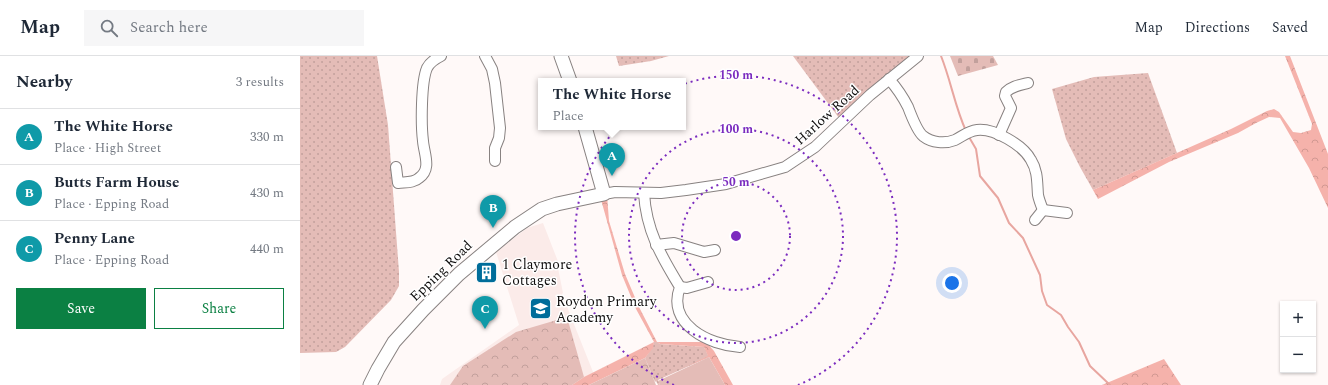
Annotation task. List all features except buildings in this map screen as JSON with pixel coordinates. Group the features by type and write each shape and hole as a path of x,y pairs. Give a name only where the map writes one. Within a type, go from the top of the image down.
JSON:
{"main road":[{"path":"561,56 569,78"},
{"path":"586,130 604,194"},
{"name":"Epping Road","path":"370,385 394,342 403,332 449,283 515,227 542,209 557,204 604,194"}],"street":[{"path":"396,167 398,183 413,181 420,178 426,169 427,161 423,142 422,108 425,75 433,60 441,56"},
{"path":"485,56 492,69 495,83 500,128 500,138 495,148 495,161"},
{"name":"Harlow Road","path":"604,194 615,192 672,192 726,184 785,167 815,147 870,95 918,56"},
{"path":"889,79 907,106 922,136 932,142 954,140 966,133 978,130 999,135 1021,148 1031,158 1035,168 1038,197 1043,210"},
{"path":"999,135 1011,108 1005,96 1006,92 1009,88 1028,83"},
{"path":"644,193 646,214 656,245 680,287"},
{"path":"1043,210 1067,213"},
{"path":"1035,220 1043,210"},
{"path":"656,245 674,243 704,252 715,250"},
{"path":"680,287 687,288 708,282"},
{"path":"680,287 677,295 678,304 679,311 684,321 703,338 728,346 740,347"}],"shaded area":[{"name":"Roydon Primary Academy","path":"543,223 559,264 557,264 562,294 595,377 581,385 440,385 442,379 519,325 496,252 527,228"}],"green space":[{"path":"300,56 377,56 388,125 399,286 391,300 345,347 336,352 300,353"},
{"path":"616,56 669,56 651,61 619,66"},
{"path":"793,56 915,56 839,118"},
{"path":"950,56 993,56 998,65 958,76"},
{"path":"1285,56 1290,56 1328,154 1328,208 1309,168 1280,118 1269,117 1238,133 1169,162 1098,199 1093,190 1231,129 1267,111 1274,109 1279,112 1293,132 1301,133 1311,130 1312,124"},
{"path":"1148,73 1177,153 1093,190 1066,139 1052,89 1094,77"},
{"path":"607,195 609,221 625,274 639,307 657,342 654,342 636,309 622,275 600,196"},
{"path":"567,317 584,377 572,385 450,385 463,366 516,332"},
{"path":"654,342 660,344 704,347 709,357 658,380 660,385 658,385 656,381 655,382 645,358"},
{"path":"654,342 653,348 645,358 589,385 572,385 584,377"},
{"path":"657,342 706,342 714,351 733,385 725,385 709,357 686,367 708,356 704,347 660,344"},
{"path":"709,357 725,385 660,385 658,381"},
{"path":"645,358 656,385 589,385"},
{"path":"1164,359 1181,385 1102,385"}],"waterway":[{"path":"941,56 966,131"},
{"path":"969,137 976,149 980,176 998,198 1009,223 1023,238 1040,275 1042,291 1047,305 1061,315 1079,342 1090,366 1110,385"}],"place":[{"name":"The White Horse","path":"612,176"},
{"name":"Butts Farm House","path":"493,228"},
{"name":"1 Claymore Cottages","path":"487,272"},
{"name":"Roydon Primary Academy","path":"541,309"},
{"name":"Penny Lane","path":"485,329"}]}
